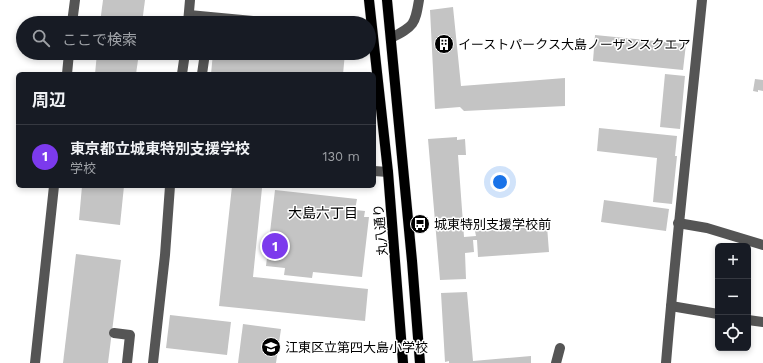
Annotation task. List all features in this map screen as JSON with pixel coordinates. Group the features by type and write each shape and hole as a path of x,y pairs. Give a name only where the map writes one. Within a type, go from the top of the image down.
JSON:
{"main road":[{"name":"丸八通り","path":"369,0 371,16"},
{"path":"387,0 420,363"},
{"name":"丸八通り","path":"376,60 388,172 403,363"}],"street":[{"path":"73,16 75,0"},
{"path":"188,16 190,0"},
{"path":"391,38 414,24 419,0"},
{"path":"666,363 678,223 691,117 702,0"},
{"path":"67,72 68,60"},
{"path":"182,72 183,60"},
{"path":"202,72 204,60"},
{"path":"376,171 388,172"},
{"path":"35,363 54,188"},
{"path":"153,363 165,255 170,188"},
{"path":"678,223 707,228 763,245"},
{"path":"671,306 715,313"},
{"path":"751,320 763,322"},
{"path":"114,334 130,335 127,363"},
{"path":"556,363 560,348"}],"building":[{"path":"103,0 145,0 143,16 101,16"},
{"name":"イーストパークス大島ノーザンスクエア","path":"453,7 461,86 565,78 565,106 464,111 460,107 435,109 430,10"},
{"path":"595,35 686,44 683,70 593,61"},
{"path":"96,60 138,60 136,72 95,72"},
{"path":"212,60 344,60 343,72 211,72"},
{"path":"665,74 685,76 680,129 660,127"},
{"path":"755,79 763,80 763,91 753,91"},
{"path":"599,128 677,136 675,156 677,156 672,204 653,202 657,158 597,151"},
{"path":"457,137 457,140 465,139 466,155 458,155 464,237 476,236 475,231 547,226 549,252 478,257 477,240 473,240 474,252 465,253 466,279 440,280 428,139"},
{"path":"82,188 124,188 120,225 79,220"},
{"path":"232,188 262,188 253,277 368,289 365,321 219,306"},
{"path":"275,190 357,199 355,210 365,211 364,217 369,217 362,277 313,272 312,278 284,275 285,268 266,266"},
{"path":"604,200 669,209 666,231 601,222"},
{"path":"76,254 121,260 108,363 63,363"},
{"path":"467,292 473,361 531,356 531,363 445,362 441,293"},
{"path":"170,315 231,322 227,355 166,348"},
{"path":"243,324 281,329 276,363 238,363"}],"place":[{"name":"イーストパークス大島ノーザンスクエア","path":"444,44"},
{"name":"城東特別支援学校前","path":"420,224"},
{"name":"東京都立城東特別支援学校","path":"275,246"},
{"name":"江東区立第四大島小学校","path":"271,347"}],"district":[{"name":"大島六丁目","path":"323,213"}]}
